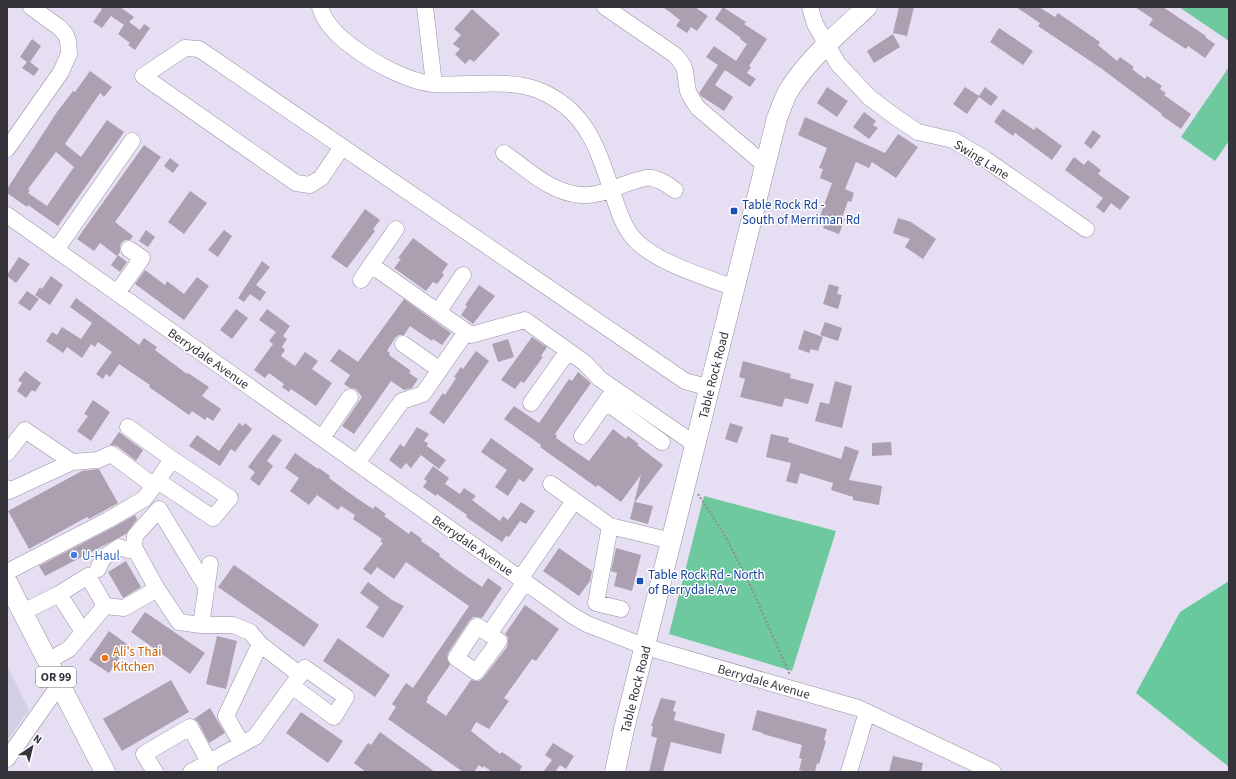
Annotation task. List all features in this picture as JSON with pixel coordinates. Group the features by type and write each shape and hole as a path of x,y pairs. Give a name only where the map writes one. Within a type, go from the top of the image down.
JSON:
{"main road":[{"name":"Table Rock Road","path":"615,772 624,729 646,647 777,118 789,91 804,69 867,7"},
{"name":"OR 99","path":"7,582 105,772"}],"street":[{"path":"7,149 61,72 69,54 68,41 63,32 31,7"},
{"path":"320,7 322,14 331,28 343,40 359,52 402,76 420,82 434,84 514,84 537,89 562,102 578,117 591,136 619,211 631,235 650,253 672,264 735,288"},
{"path":"425,7 434,84"},
{"path":"605,7 675,55 683,64 690,96 698,108 766,166"},
{"name":"Swing Lane","path":"810,7 815,24 838,64 870,98 918,132 952,140 985,159 1086,230"},
{"path":"342,147 321,178 310,185 296,183 143,76 185,48 199,49 685,381 710,388"},
{"path":"56,250 132,141"},
{"path":"504,153 549,185 565,193 582,195 596,194 634,180 650,178 664,182 675,190"},
{"name":"Berrydale Avenue","path":"7,215 573,616 587,624 646,647 858,708 993,772"},
{"path":"361,280 396,229"},
{"path":"117,293 142,258 129,249"},
{"path":"371,265 471,335 525,320 585,363 600,379 696,446"},
{"path":"438,312 463,275"},
{"path":"357,463 402,401 423,394 466,332"},
{"path":"403,344 440,370"},
{"path":"532,402 568,351"},
{"path":"582,436 615,389"},
{"path":"322,438 350,397"},
{"path":"606,402 662,442"},
{"path":"635,423 645,410"},
{"path":"7,488 9,491 72,462 98,460 111,454 214,518 230,498 128,427"},
{"path":"7,453 25,430 72,462"},
{"path":"7,572 108,520 144,499 172,459"},
{"path":"551,484 610,526 672,541"},
{"path":"489,634 574,501"},
{"path":"23,612 59,594 113,560 159,509 207,588"},
{"path":"610,526 596,603 621,609"},
{"path":"113,560 157,589 179,622 201,625 233,625 250,632 296,681 255,736 241,743 209,767 191,772"},
{"path":"48,661 69,649 105,606 113,560"},
{"path":"201,625 210,564"},
{"path":"105,606 124,608 157,589"},
{"path":"59,594 83,632"},
{"path":"241,743 226,716 260,644"},
{"path":"7,758 60,684"},
{"path":"849,772 867,712"},
{"path":"155,772 144,754 190,728 209,767"}],"path":[{"path":"688,478 724,534 747,578 797,690"}],"shaded area":[{"path":"7,665 29,710 7,741"}],"green space":[{"path":"1179,7 1229,7 1229,41"},
{"path":"1229,67 1229,141 1215,161 1181,137"},
{"path":"704,496 836,531 792,671 669,634"},
{"path":"1229,581 1229,767 1136,693 1180,612"}],"building":[{"path":"99,7 120,7 134,17 129,22 140,30 144,24 150,28 135,50 128,45 130,43 118,34 124,25 111,16 102,28 93,22 102,9"},
{"path":"663,7 695,7 708,16 697,31 691,27 687,33 676,26 680,20"},
{"path":"723,7 746,22 744,24 767,39 749,66 751,67 747,73 756,79 750,87 725,70 715,85 733,97 724,111 701,96 699,93 718,65 706,57 714,46 736,61 747,44 715,19"},
{"path":"899,7 914,7 907,36 893,33"},
{"path":"1016,7 1039,7 1055,17 1058,13 1100,42 1098,45 1117,61 1120,57 1134,67 1132,69 1145,79 1147,76 1162,86 1160,89 1166,93 1164,95 1191,114 1181,129 1102,69 1038,26 1040,23"},
{"path":"1135,7 1163,7 1206,36 1205,37 1215,44 1205,58 1188,46 1186,49 1149,25 1153,19"},
{"path":"472,9 500,34 474,62 470,59 465,64 455,54 460,49 453,44 461,35 454,29"},
{"path":"999,28 1033,51 1023,65 990,42"},
{"path":"893,34 900,47 874,63 867,51"},
{"path":"32,39 41,46 30,62 39,69 34,76 22,68 27,62 20,57"},
{"path":"90,71 112,87 104,97 100,93 65,144 81,157 107,120 124,132 58,226 28,205 27,207 7,193 7,189 57,112 73,91 75,92","holes":["56,152 74,167 47,206 28,193 30,190 28,189"]},
{"path":"827,87 848,101 837,117 817,103"},
{"path":"965,87 979,96 985,87 998,97 991,106 979,97 967,114 953,104"},
{"path":"1003,109 1034,130 1036,127 1062,146 1052,160 1015,133 1013,136 994,122"},
{"path":"864,112 876,121 873,125 878,128 869,139 853,127"},
{"path":"805,117 885,153 898,134 918,147 896,178 872,162 869,168 856,162 845,189 854,193 851,202 848,201 842,218 845,219 839,234 823,228 825,222 819,219 832,183 820,178 823,169 819,168 827,148 798,135"},
{"path":"1093,130 1101,136 1091,149 1084,143"},
{"path":"144,145 161,157 115,222 133,236 130,240 125,240 121,243 120,252 117,256 100,243 94,251 77,239"},
{"path":"1074,157 1084,165 1088,160 1101,170 1098,174 1130,197 1120,210 1111,203 1104,213 1096,207 1103,198 1065,170"},
{"path":"170,158 179,165 173,173 164,166"},
{"path":"190,191 207,203 184,234 168,222"},
{"path":"365,209 380,220 373,229 375,231 347,268 331,257"},
{"path":"898,218 911,222 936,239 923,259 905,247 910,239 893,233"},
{"path":"146,230 155,237 148,247 139,241"},
{"path":"224,230 232,236 218,257 208,250"},
{"path":"413,238 448,264 442,273 444,275 437,284 433,282 426,291 394,268 401,259 398,258"},
{"path":"118,255 127,262 120,272 111,265"},
{"path":"19,257 30,264 16,283 7,275"},
{"path":"262,261 270,267 256,285 266,292 260,301 250,294 244,302 238,298"},
{"path":"145,270 165,285 167,281 184,294 197,277 209,286 184,320 135,284"},
{"path":"51,276 63,285 50,305 35,295 40,287 42,289"},
{"path":"829,284 839,287 837,294 842,295 838,309 823,304"},
{"path":"479,285 495,296 473,324 461,315 467,306 465,305"},
{"path":"27,291 39,299 30,311 18,303"},
{"path":"76,298 139,345 144,338 157,347 155,350 187,374 188,373 209,387 202,396 221,409 213,421 207,417 205,420 192,411 189,415 149,387 150,385 119,364 110,377 106,374 103,379 96,374 112,352 98,342 95,347 91,344 82,358 67,347 63,353 46,341 52,332 57,335 62,327 81,339 92,323 70,307"},
{"path":"404,299 451,333 442,345 433,339 432,341 410,326 404,335 399,335 395,338 387,351 390,353 389,355 411,371 409,373 418,379 412,388 404,390 391,381 354,434 342,426 362,397 356,389 350,388 344,384 350,375 330,361 339,349 358,362"},
{"path":"236,309 248,318 232,339 220,330"},
{"path":"267,309 290,326 283,336 287,339 282,347 285,350 281,356 295,366 305,352 318,361 312,369 332,383 316,406 291,389 289,392 282,387 284,384 269,373 265,378 254,370 273,344 269,341 276,332 259,320"},
{"path":"825,322 842,328 838,341 820,335"},
{"path":"804,330 823,337 818,351 811,349 809,353 798,349"},
{"path":"532,337 547,347 541,356 543,357 524,383 521,381 515,389 501,380"},
{"path":"508,339 514,357 498,362 492,344"},
{"path":"476,351 489,361 444,424 429,413 443,393 445,395 461,367 463,369"},
{"path":"743,361 791,374 790,378 814,384 808,404 785,398 782,407 740,397 745,379 739,377"},
{"path":"25,371 41,383 35,392 32,390 26,398 17,391 22,383 18,380"},
{"path":"578,372 591,383 555,434 557,436 556,438 589,461 613,429 626,439 628,436 663,465 635,502 653,506 648,524 630,519 641,475 621,502 598,485 596,487 504,419 514,406 539,423 569,379 572,381"},
{"path":"835,381 852,386 842,428 815,421 820,402 829,404"},
{"path":"93,400 110,412 91,441 77,431 88,416 84,414"},
{"path":"239,423 243,426 245,423 252,429 235,452 231,449 220,466 189,446 197,435 219,451"},
{"path":"730,423 743,427 737,443 725,439"},
{"path":"417,427 429,434 424,441 428,443 427,446 446,460 439,469 421,455 411,468 406,463 401,469 389,460 400,444 404,447"},
{"path":"119,432 143,450 136,461 117,446 110,445"},
{"path":"273,434 282,440 267,461 273,466 259,486 250,479 255,472 248,467"},
{"path":"771,434 789,438 788,442 841,459 845,446 859,451 849,480 882,486 879,505 853,500 853,497 831,490 833,483 800,473 797,484 786,481 791,463 766,457"},
{"path":"491,438 534,469 524,482 519,479 508,496 495,487 507,470 481,452"},
{"path":"891,442 892,455 872,456 872,443"},
{"path":"295,453 318,469 319,468 330,476 329,478 373,509 375,506 386,514 384,516 409,534 411,531 422,539 421,541 440,554 439,556 482,587 488,578 502,588 482,618 473,617 469,621 448,653 447,658 450,665 427,698 428,699 426,702 446,716 471,680 479,681 483,678 507,647 508,637 505,634 525,605 559,629 536,661 532,659 504,698 509,701 489,729 476,722 471,731 500,754 502,752 522,766 519,772 492,772 484,766 483,768 479,765 474,772 463,772 388,719 396,707 392,704 406,683 413,688 469,606 406,562 394,579 377,567 371,575 363,569 383,543 380,541 382,539 353,519 355,515 341,506 338,510 317,495 309,505 290,491 299,478 285,468"},
{"path":"433,466 449,478 445,484 460,494 464,488 476,496 472,500 500,521 503,516 508,520 521,502 535,511 526,524 520,521 509,537 506,536 502,542 466,517 467,515 437,494 436,496 423,487 427,481 424,479"},
{"path":"99,469 118,503 89,519 87,517 29,549 8,511 82,471"},
{"path":"135,515 137,519 126,534 45,576 39,566"},
{"path":"559,548 592,571 590,581 579,596 543,571"},
{"path":"616,548 641,555 632,591 614,586 617,573 611,571"},
{"path":"126,561 141,587 123,598 108,572"},
{"path":"234,565 319,625 304,647 218,587"},
{"path":"368,582 392,600 404,606 383,638 366,627 379,607 360,593"},
{"path":"145,612 205,653 190,674 131,632"},
{"path":"109,631 128,645 109,673 89,660"},
{"path":"217,636 237,641 226,689 206,684"},
{"path":"338,638 390,675 375,697 323,661"},
{"path":"171,680 189,712 122,751 103,719"},
{"path":"661,698 676,701 673,711 676,712 674,720 725,734 721,754 671,742 663,772 649,772 657,738 651,736 653,726 651,726"},
{"path":"210,708 225,733 209,743 198,722 194,719"},
{"path":"757,710 827,729 824,740 826,741 815,772 799,770 802,759 799,758 802,745 752,730"},
{"path":"301,712 343,741 328,763 286,733"},
{"path":"380,732 435,772 366,772 354,763 368,743 371,745"},
{"path":"553,743 574,756 566,769 560,765 555,772 543,772 552,760 545,755"},
{"path":"893,756 923,763 921,772 889,772"}],"place":[{"name":"Table Rock Rd - South of Merriman Rd","path":"734,211"},
{"name":"U-Haul","path":"74,555"},
{"name":"Table Rock Rd - North of Berrydale Ave","path":"640,581"},
{"name":"Ali's Thai Kitchen","path":"105,658"}]}
